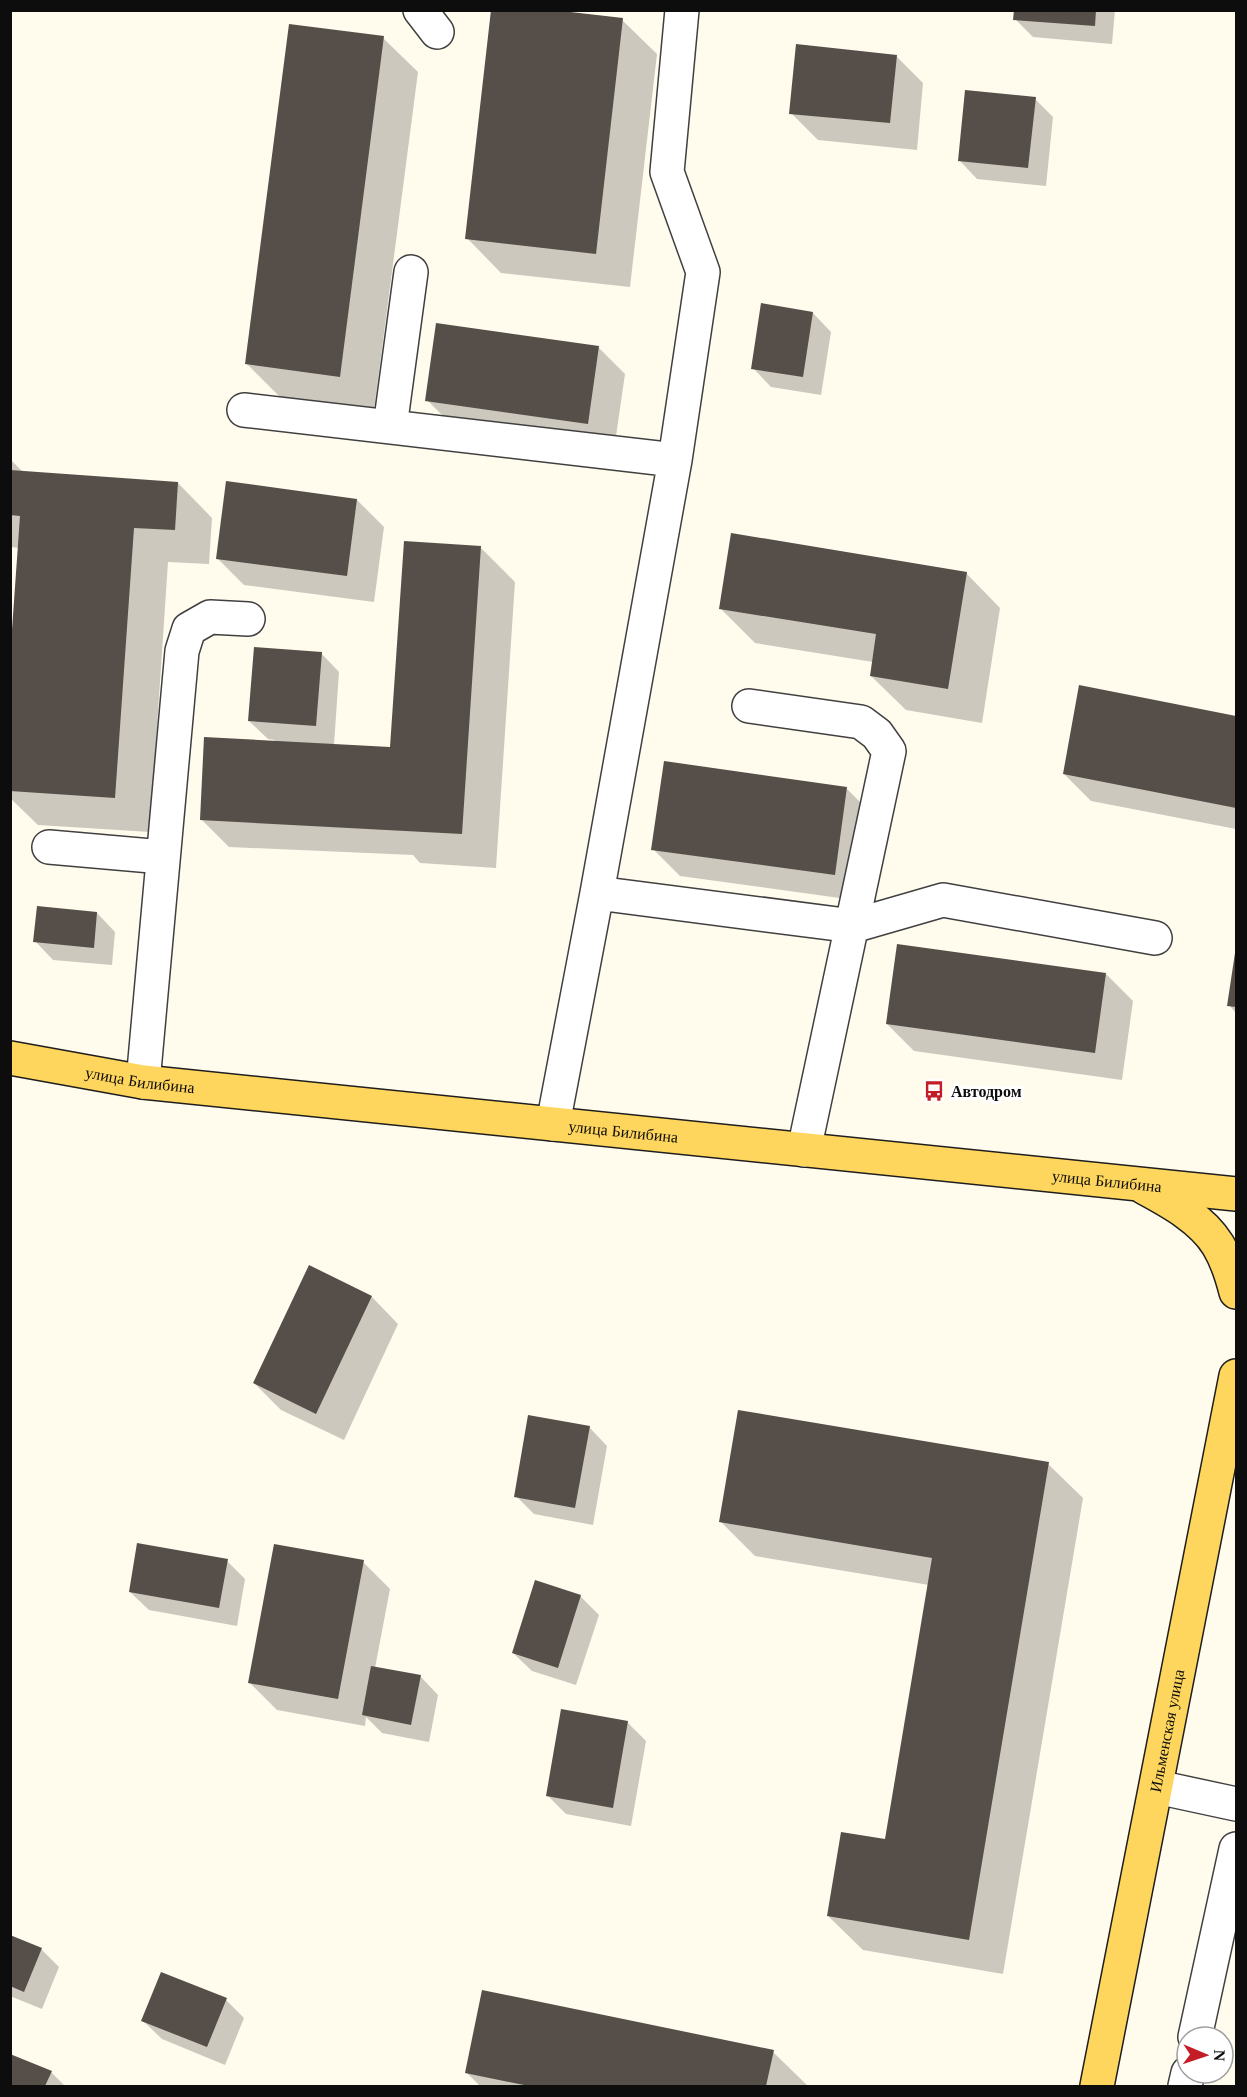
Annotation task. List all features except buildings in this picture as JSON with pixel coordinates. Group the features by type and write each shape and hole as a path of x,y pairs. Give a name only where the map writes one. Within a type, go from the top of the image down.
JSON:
{"main road":[{"name":"улица Билибина","path":"10,1058 143,1082 1236,1194"},
{"path":"1136,1183 1173,1203 1196,1221 1217,1243 1229,1268 1236,1292"},
{"name":"Ильменская улица","path":"1097,2086 1236,1376"}],"lane":[{"path":"553,1124 675,460 703,272 667,172 682,10"},
{"path":"390,427 411,272"},
{"path":"244,410 675,460"},
{"path":"143,1082 182,651 189,629 210,617 248,619"},
{"path":"749,706 861,722 877,734 889,751 804,1150"},
{"path":"50,847 163,857"},
{"path":"597,893 853,926 943,900 1155,938"},
{"path":"1157,1787 1236,1804"},
{"path":"1199,2025 1236,1849"}],"place":[{"name":"Автодром","path":"934,1091"}]}
